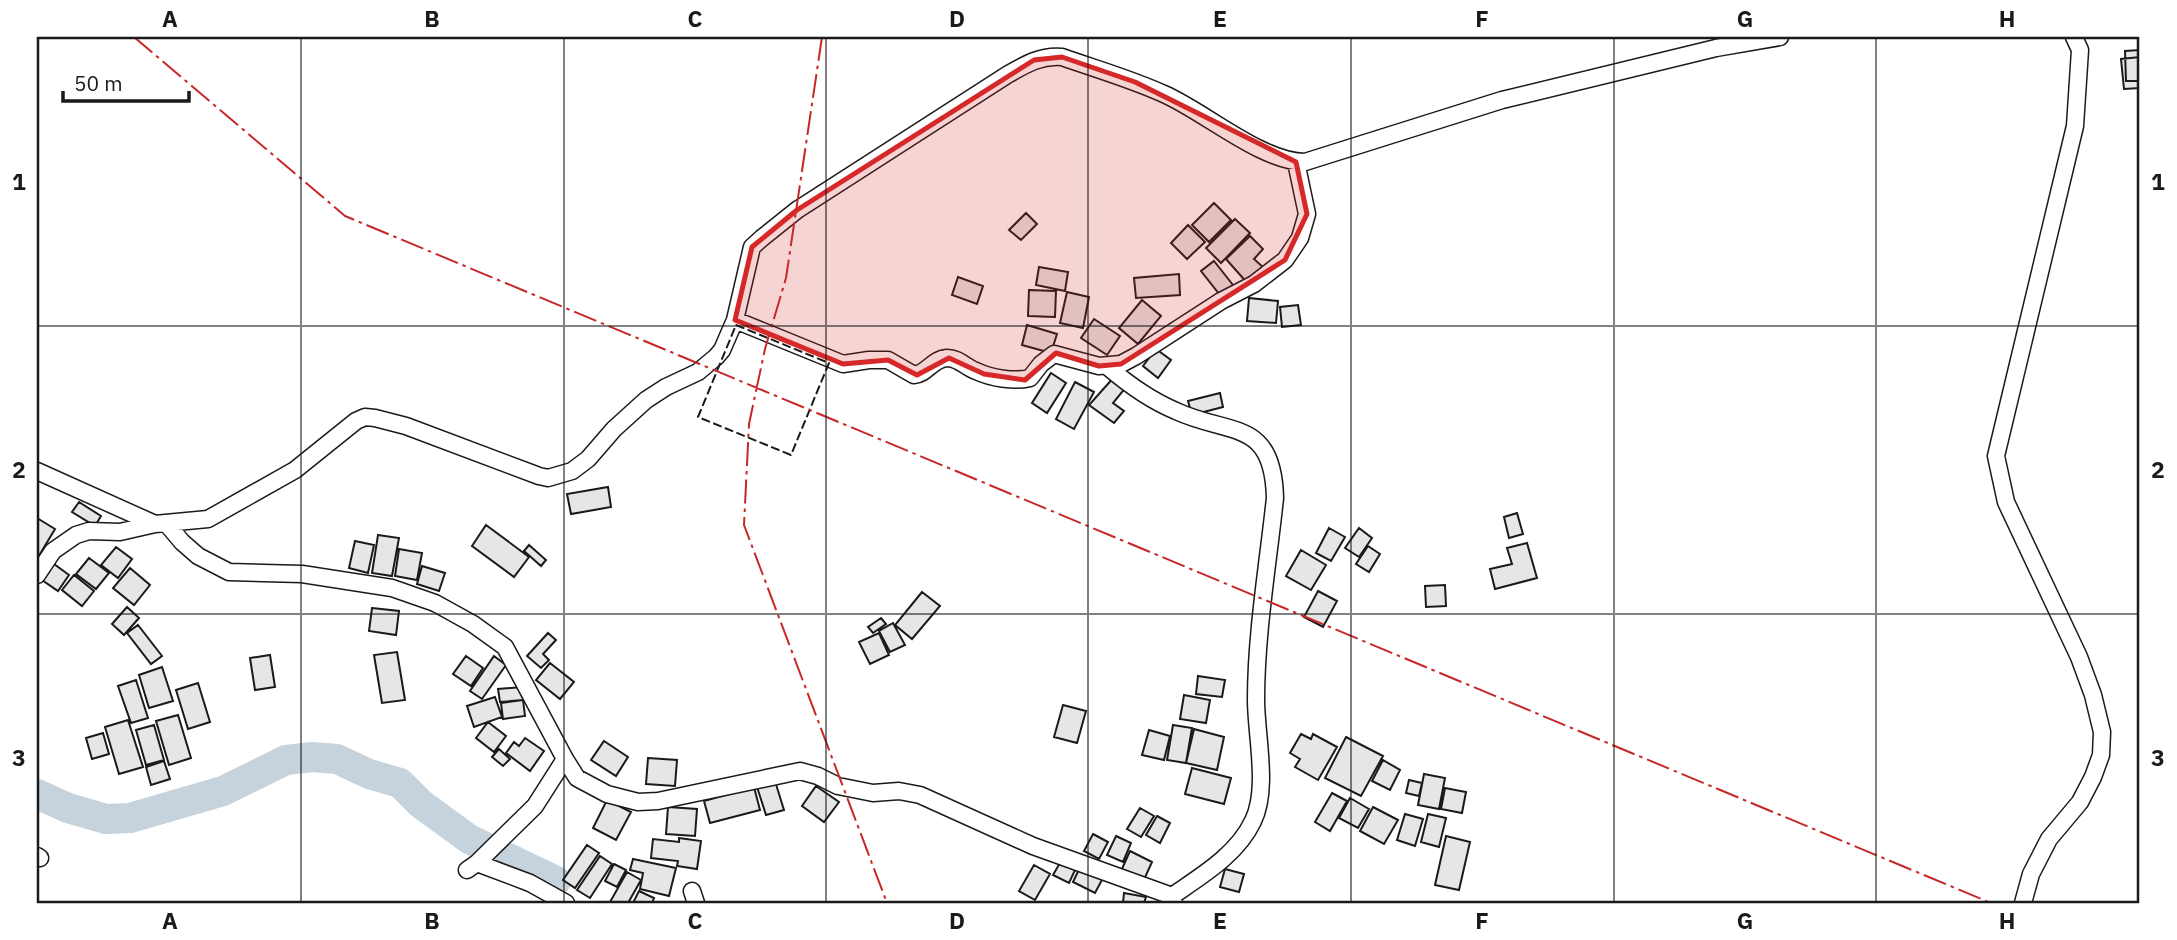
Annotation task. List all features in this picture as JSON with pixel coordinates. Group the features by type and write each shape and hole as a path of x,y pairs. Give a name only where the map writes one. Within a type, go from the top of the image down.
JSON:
{"street":[{"path":"37,575 53,551 76,535 89,531 120,532 161,523 208,519 295,470 356,421 365,417 407,426 539,476 556,477 572,471 646,400 698,372 722,350 735,320 752,247 762,238 797,210 887,152 1007,75 1042,58 1062,57 1165,94 1255,146 1296,162 1315,160 1451,114 1571,82 1716,48 1780,37"},
{"path":"2023,903 2031,874 2044,848 2080,802 2101,755 2102,732 2093,695 2057,609 2006,502 1996,456 2074,127 2080,50 2074,37"},
{"path":"735,320 843,365 888,360 914,375 921,374 932,363 944,358 958,360 984,374 1017,380 1030,378 1041,364 1054,354 1088,364 1108,366 1136,356 1221,301 1254,284 1285,260 1300,238 1307,214 1296,162"},
{"path":"37,471 161,523 198,556 229,572 302,574 392,588 435,603 473,624 505,647 565,759 577,778 591,787 638,802 687,796 800,771 850,789 873,793 899,791 920,795 1033,846 1173,900 1217,864 1252,824 1257,811 1260,781 1256,699 1275,498 1274,477 1271,461 1255,440 1217,423 1178,412 1130,386 1108,366"},
{"path":"565,759 535,806 480,860 566,903"}],"highlighted area":[{"path":"1062,57 1135,82 1296,162 1307,214 1285,260 1121,364 1099,366 1056,353 1025,380 984,374 949,358 917,375 888,360 843,364 735,320 752,247 797,210 1034,60"}],"building":[{"path":"2140,50 2140,81 2126,81 2125,51"},
{"path":"2140,57 2140,88 2124,89 2121,59"},
{"path":"1214,203 1231,220 1209,242 1192,225"},
{"path":"1026,213 1037,224 1021,240 1009,230"},
{"path":"1235,219 1250,233 1221,263 1206,248"},
{"path":"1188,225 1205,242 1187,259 1171,243"},
{"path":"1250,236 1263,249 1254,259 1265,269 1249,285 1226,259"},
{"path":"1214,261 1233,285 1220,295 1201,271"},
{"path":"1039,267 1068,272 1065,291 1036,285"},
{"path":"1179,274 1180,295 1136,298 1134,278"},
{"path":"958,277 983,286 977,304 952,295"},
{"path":"1029,290 1056,291 1055,317 1028,316"},
{"path":"1067,292 1089,297 1083,328 1060,323"},
{"path":"1249,298 1278,301 1276,323 1247,321"},
{"path":"1142,300 1161,316 1138,344 1119,328"},
{"path":"1298,305 1301,325 1282,327 1280,307"},
{"path":"1094,319 1120,336 1107,355 1081,338"},
{"path":"1027,325 1057,334 1051,353 1022,345"},
{"path":"1156,349 1171,360 1158,378 1143,366"},
{"path":"1051,373 1066,383 1047,413 1032,403"},
{"path":"1115,376 1127,386 1113,403 1124,411 1114,423 1089,405"},
{"path":"1075,382 1094,392 1074,429 1056,419"},
{"path":"1220,393 1223,407 1192,415 1188,401"},
{"path":"608,487 611,507 571,514 567,494"},
{"path":"79,502 101,516 95,526 72,512"},
{"path":"1517,513 1523,534 1509,538 1504,517"},
{"path":"37,518 55,529 37,559"},
{"path":"486,525 529,557 514,577 472,546"},
{"path":"1329,528 1345,537 1331,561 1316,553"},
{"path":"1359,528 1372,538 1359,557 1345,548"},
{"path":"378,535 399,538 392,576 372,573"},
{"path":"355,541 374,545 368,573 349,568"},
{"path":"1527,543 1537,578 1495,589 1490,569 1512,564 1507,548"},
{"path":"529,545 546,560 541,566 524,551"},
{"path":"1368,546 1380,554 1369,572 1356,564"},
{"path":"116,547 132,559 118,578 101,565"},
{"path":"399,549 422,553 417,580 395,576"},
{"path":"1301,550 1326,565 1311,590 1286,576"},
{"path":"89,558 109,573 96,589 76,574"},
{"path":"54,564 69,575 58,591 42,580"},
{"path":"422,566 445,573 439,591 417,584"},
{"path":"130,568 150,585 134,605 113,588"},
{"path":"74,575 94,591 82,606 62,590"},
{"path":"1445,585 1446,606 1426,607 1425,586"},
{"path":"1318,591 1337,601 1323,627 1304,617"},
{"path":"922,592 940,606 912,639 895,625"},
{"path":"127,607 139,618 124,635 112,624"},
{"path":"372,608 399,611 396,635 369,631"},
{"path":"881,618 886,624 873,633 868,627"},
{"path":"893,623 905,645 890,652 879,631"},
{"path":"138,625 162,656 151,664 127,633"},
{"path":"548,633 556,640 543,654 549,660 541,668 527,656"},
{"path":"879,633 889,655 870,664 859,642"},
{"path":"397,652 405,700 382,703 374,655"},
{"path":"270,655 275,687 255,690 250,658"},
{"path":"466,656 483,668 471,686 453,674"},
{"path":"494,656 506,665 482,699 470,691"},
{"path":"550,663 574,682 560,699 536,680"},
{"path":"162,667 173,701 149,708 139,675"},
{"path":"1198,676 1225,680 1222,697 1196,694"},
{"path":"136,680 148,718 131,723 118,686"},
{"path":"198,683 210,722 188,729 176,690"},
{"path":"522,687 523,700 500,702 498,689"},
{"path":"1184,695 1210,700 1206,723 1180,719"},
{"path":"495,697 502,717 474,727 467,706"},
{"path":"523,700 525,716 503,719 501,703"},
{"path":"1063,705 1086,711 1077,743 1054,737"},
{"path":"178,715 191,758 169,765 156,721"},
{"path":"128,720 143,767 119,774 105,727"},
{"path":"488,722 506,736 494,752 476,738"},
{"path":"154,725 164,760 146,765 136,730"},
{"path":"1173,725 1192,728 1186,763 1167,760"},
{"path":"1194,729 1224,737 1217,770 1186,763"},
{"path":"1149,730 1170,736 1164,760 1142,755"},
{"path":"103,733 109,754 92,759 86,738"},
{"path":"1301,734 1311,739 1313,734 1337,747 1318,780 1295,767 1300,759 1290,753"},
{"path":"1346,737 1383,756 1361,796 1325,778"},
{"path":"525,738 544,751 530,771 506,753 514,742 519,746"},
{"path":"604,741 628,757 616,776 591,760"},
{"path":"499,749 510,759 503,766 492,757"},
{"path":"648,758 677,760 675,786 646,784"},
{"path":"1383,760 1400,770 1390,790 1372,781"},
{"path":"164,761 170,779 151,785 146,767"},
{"path":"1192,768 1231,778 1224,804 1185,794"},
{"path":"1424,774 1445,778 1439,809 1418,805"},
{"path":"1409,780 1422,783 1419,796 1406,793"},
{"path":"775,781 784,810 766,815 757,787"},
{"path":"816,786 839,802 824,822 802,806"},
{"path":"754,787 760,810 710,823 704,801"},
{"path":"1445,788 1466,792 1462,813 1441,809"},
{"path":"1332,793 1347,801 1330,831 1315,822"},
{"path":"1350,798 1369,809 1358,828 1339,818"},
{"path":"607,800 631,812 616,840 593,828"},
{"path":"668,807 697,809 695,836 666,834"},
{"path":"1373,807 1398,820 1384,844 1360,831"},
{"path":"1140,808 1154,816 1141,837 1127,829"},
{"path":"1405,814 1423,819 1415,846 1397,840"},
{"path":"1428,814 1446,818 1439,847 1421,842"},
{"path":"1157,816 1170,823 1160,843 1146,835"},
{"path":"1093,834 1108,842 1099,859 1084,851"},
{"path":"1116,836 1131,843 1123,862 1107,855"},
{"path":"1446,836 1470,842 1459,890 1435,885"},
{"path":"679,838 701,841 697,869 677,866 678,861 651,858 653,839 679,842"},
{"path":"587,845 599,853 575,888 563,880"},
{"path":"1130,851 1152,862 1143,882 1121,871"},
{"path":"600,856 612,864 590,898 577,890"},
{"path":"633,859 676,868 669,896 640,889 643,873 630,870"},
{"path":"1061,861 1076,868 1069,883 1053,875"},
{"path":"614,864 626,870 617,887 605,881"},
{"path":"1034,865 1050,874 1035,900 1019,891"},
{"path":"1080,867 1103,878 1095,893 1073,882"},
{"path":"1225,869 1244,874 1239,892 1220,887"},
{"path":"627,872 641,880 628,903 610,902"},
{"path":"639,891 654,898 652,903 633,903"},
{"path":"1124,893 1146,897 1144,903 1123,903"}],"waterway":[{"path":"37,794 68,808 106,819 130,818 223,791 286,760 312,757 337,759 369,774 400,783 421,804 469,839 556,881"}],"fence":[{"path":"736,325 829,363 791,455 698,417 736,325"}],"power":[{"path":"134,37 345,216 1991,903"},
{"path":"822,37 786,278 765,349 749,424 744,525 887,903"}]}
